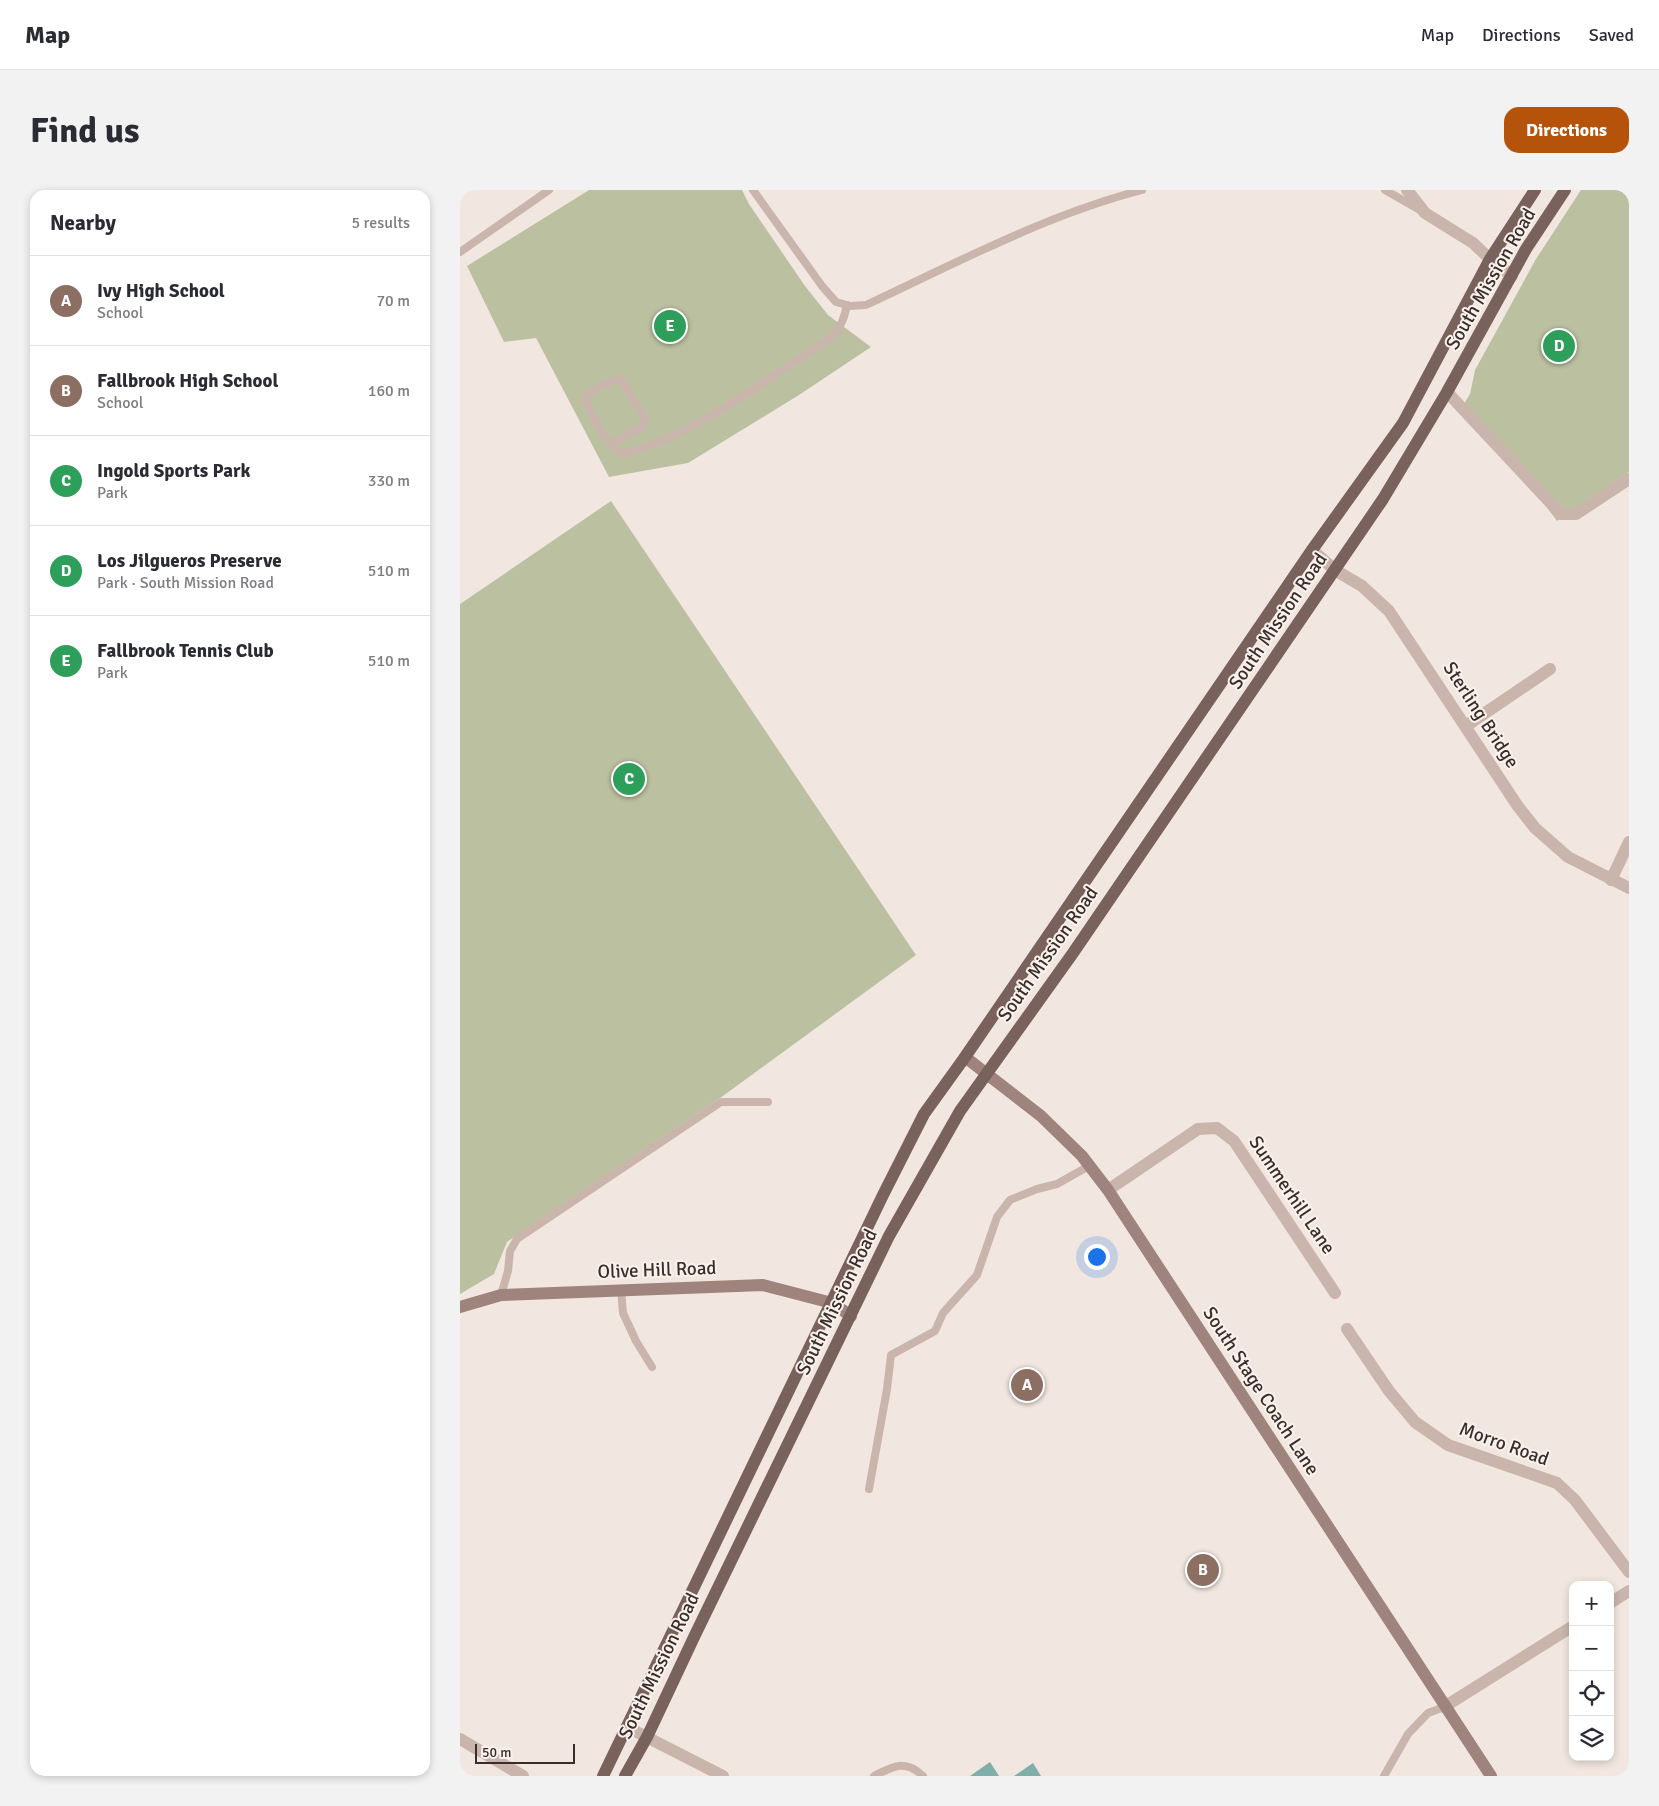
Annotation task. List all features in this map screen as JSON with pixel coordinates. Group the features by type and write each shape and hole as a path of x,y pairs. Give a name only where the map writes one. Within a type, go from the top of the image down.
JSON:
{"main road":[{"name":"South Mission Road","path":"603,1776 924,1114 1312,550 1402,423 1490,259 1535,190"},
{"name":"South Mission Road","path":"625,1776 647,1737 898,1220 960,1112 1073,953 1383,499 1447,392 1526,249 1565,190"},
{"name":"South Stage Coach Lane","path":"965,1057 1041,1116 1089,1166 1108,1190 1490,1776"},
{"name":"Olive Hill Road","path":"460,1307 501,1295 762,1285 832,1302 851,1316"}],"street":[{"path":"1407,190 1425,213 1473,243 1512,276"},
{"path":"1447,392 1561,514 1576,514 1629,479"},
{"name":"Sterling Bridge","path":"1312,550 1336,570 1362,586 1389,611 1517,806 1535,828 1568,857 1629,888"},
{"path":"1466,726 1550,669"},
{"path":"1611,880 1629,842"},
{"name":"Summerhill Lane","path":"1108,1190 1198,1129 1217,1128 1234,1141 1335,1293"},
{"name":"Morro Road","path":"1347,1329 1389,1391 1415,1422 1448,1445 1557,1483 1575,1500 1629,1572"},
{"path":"1614,1600 1629,1591"},
{"path":"1444,1707 1569,1629"},
{"path":"627,1727 723,1776"},
{"path":"460,1739 523,1776"}],"lane":[{"path":"460,252 549,190"},
{"path":"753,190 822,286 836,302 850,306 866,305 1027,230 1106,199 1142,190"},
{"path":"1385,190 1425,213"},
{"path":"611,444 639,430 645,422 644,417 622,379 616,379 589,394 586,399 587,404 603,434 614,449 624,454 642,449 677,433 742,397 822,344 837,330 847,305"},
{"path":"501,1295 508,1270 510,1251 517,1239 721,1102 768,1102"},
{"path":"869,1489 892,1355 935,1331 943,1313 977,1275 998,1217 1010,1200 1037,1189 1057,1184 1089,1166"},
{"path":"621,1290 623,1313 636,1341 652,1367"},
{"path":"1384,1776 1408,1734 1428,1713 1444,1707"},
{"path":"874,1776 902,1764 911,1766 923,1776"}],"green space":[{"path":"589,190 742,190 749,204 805,286 828,315 871,347 799,395 688,463 609,477 536,338 504,342 467,266"},
{"path":"1581,190 1629,190 1629,472 1557,521 1531,486 1459,412 1470,394 1475,370 1536,259"},
{"path":"611,501 916,955 723,1096 507,1242 494,1274 460,1294 460,604"}],"water":[{"path":"990,1762 999,1776 970,1776"},
{"path":"1033,1763 1041,1776 1014,1776"}],"place":[{"name":"Fallbrook Tennis Club","path":"670,326"},
{"name":"Los Jilgueros Preserve","path":"1559,346"},
{"name":"Ingold Sports Park","path":"629,779"},
{"name":"Ivy High School","path":"1027,1385"},
{"name":"Fallbrook High School","path":"1203,1570"}]}
